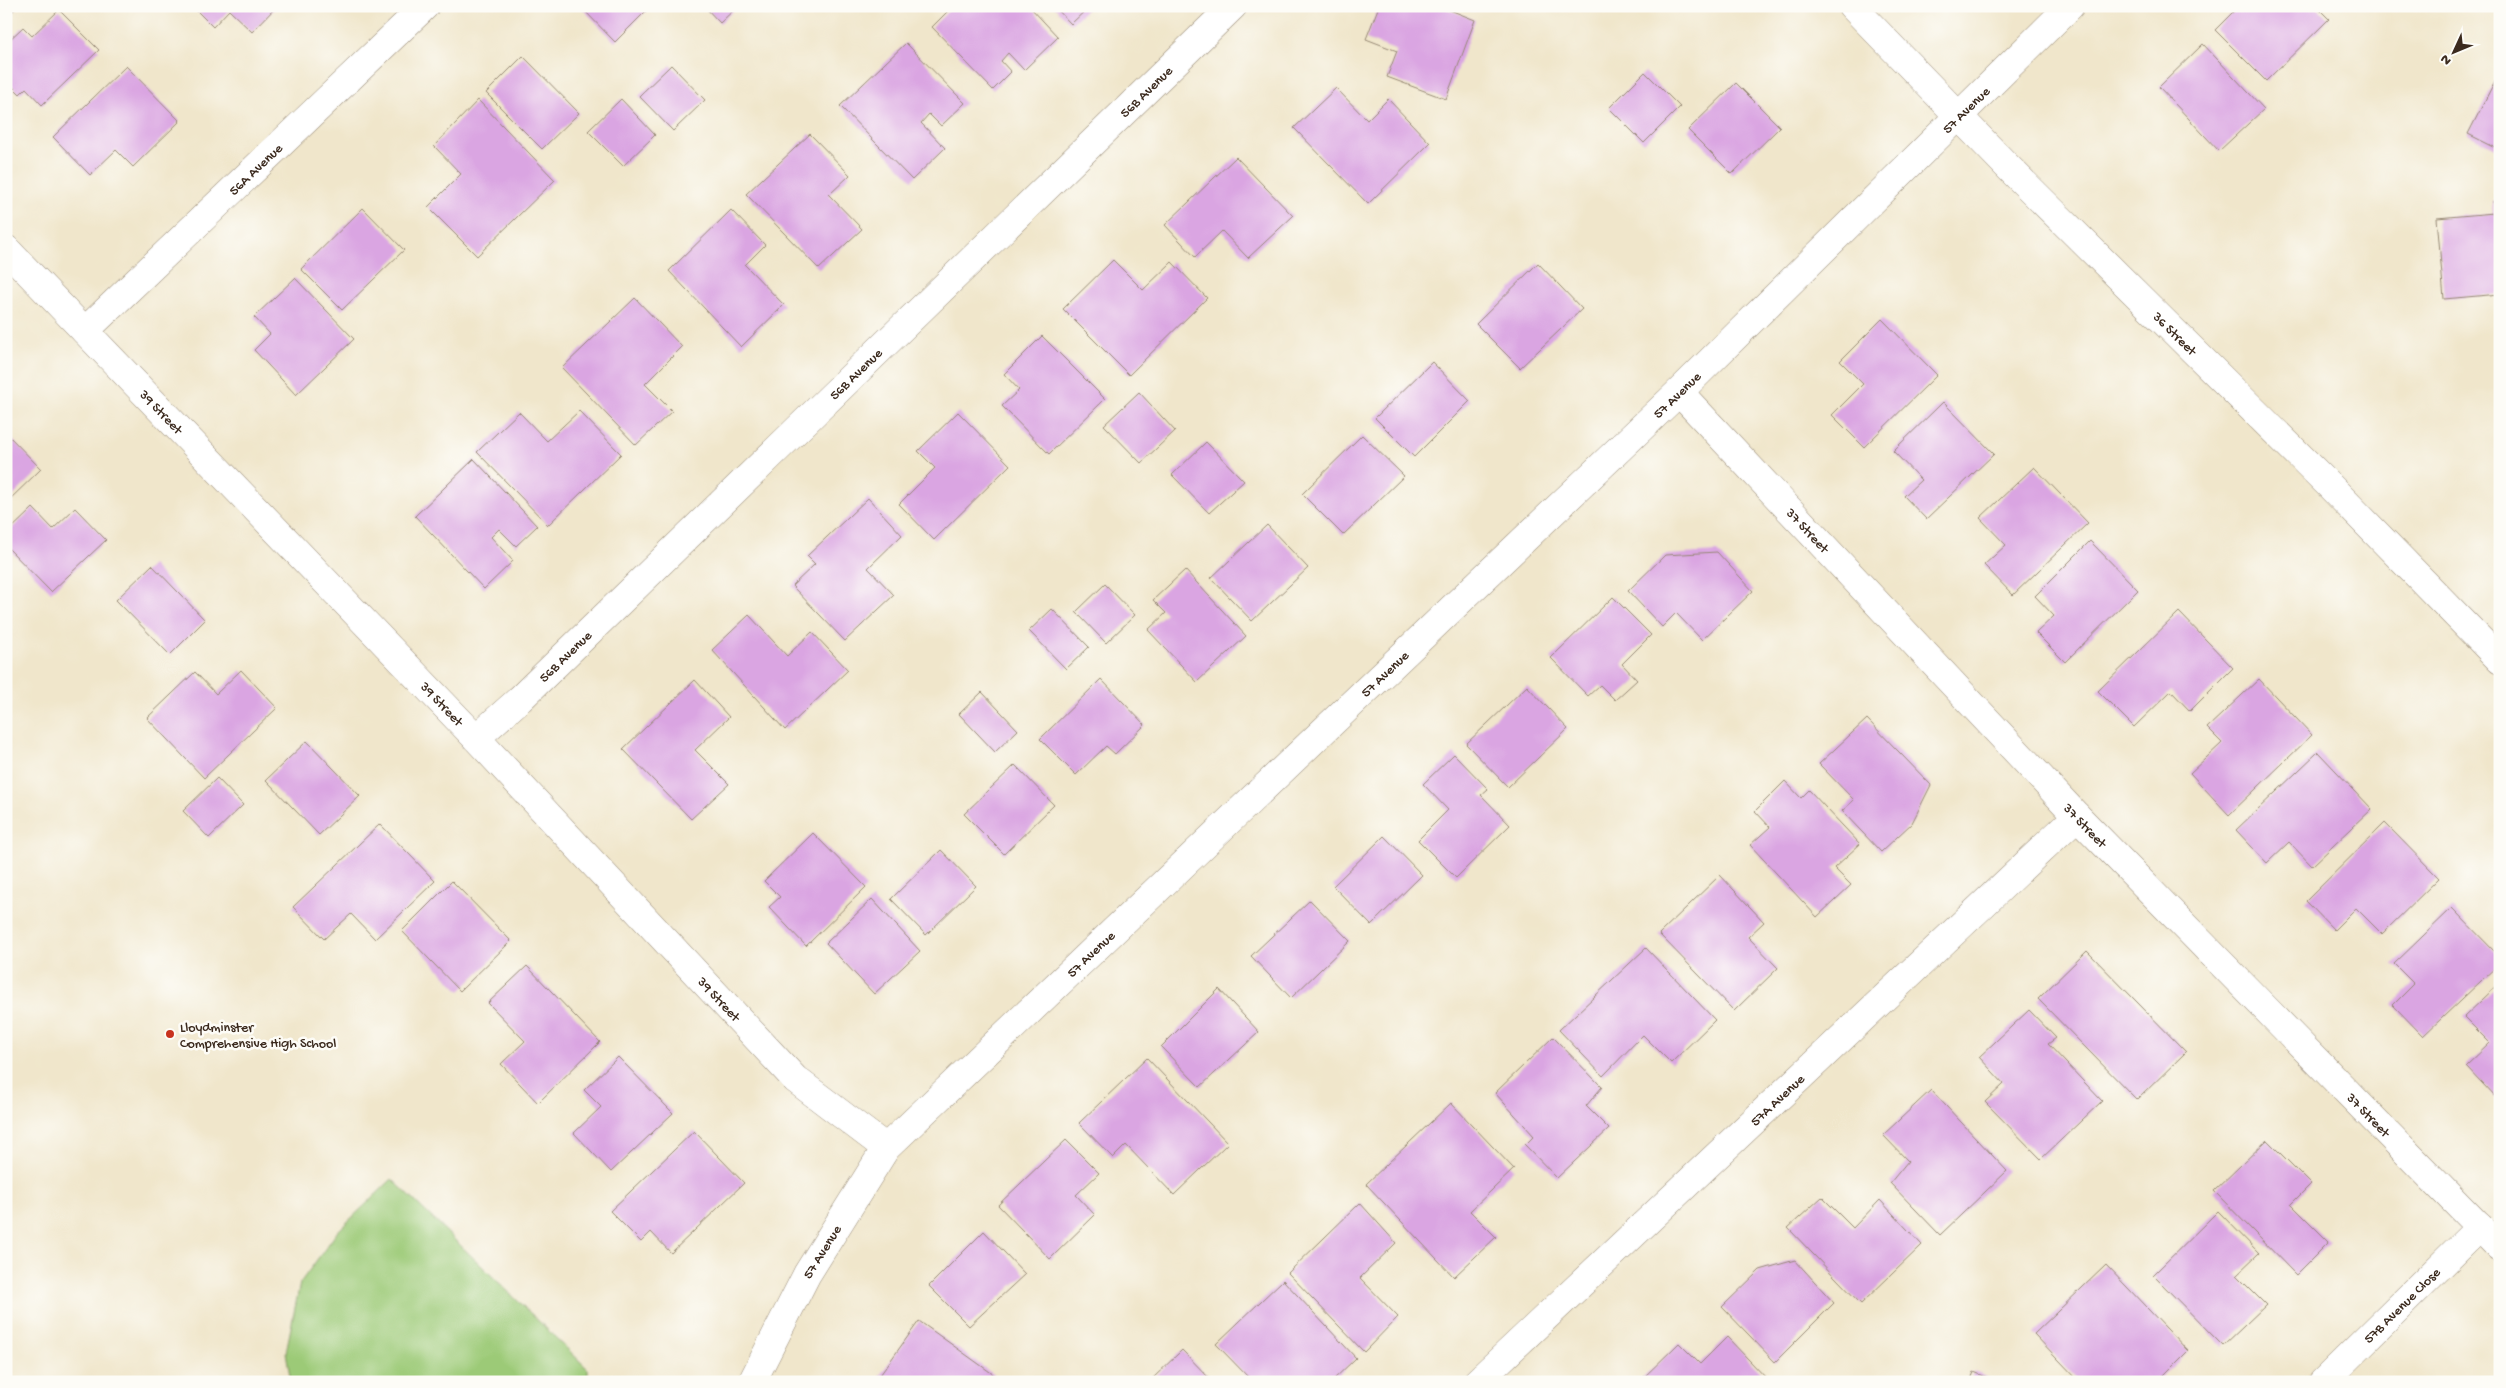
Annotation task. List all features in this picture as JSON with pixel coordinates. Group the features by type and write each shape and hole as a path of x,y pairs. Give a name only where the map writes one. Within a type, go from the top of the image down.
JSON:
{"street":[{"name":"56A Avenue","path":"85,331 424,6"},
{"name":"56B Avenue","path":"476,738 527,692 1233,6"},
{"name":"36 Street","path":"1852,6 1958,117 2329,484 2500,660"},
{"name":"57 Avenue","path":"752,1382 807,1274 886,1148 1679,392 2070,6"},
{"name":"39 Street","path":"6,249 476,738 795,1079 886,1148"},
{"name":"37 Street","path":"1679,392 2077,816 2500,1248"},
{"name":"57A Avenue","path":"1478,1382 2077,816"},
{"name":"57B Avenue Close","path":"2323,1382 2480,1227"}],"green space":[{"path":"392,1179 588,1369 588,1382 291,1382 286,1352 300,1283 338,1231"}],"building":[{"path":"6,6 18,6 6,17"},
{"path":"192,6 277,6 252,32 229,10 213,27"},
{"path":"580,6 651,6 615,42"},
{"path":"704,6 738,6 720,23"},
{"path":"953,6 1029,6 1058,37 1024,70 1008,53 1001,61 1011,72 993,90 932,27"},
{"path":"1054,6 1090,6 1071,24"},
{"path":"1379,6 1440,6 1475,20 1446,99 1387,77 1397,51 1366,39"},
{"path":"2239,6 2316,6 2329,19 2266,81 2215,30"},
{"path":"59,10 99,50 42,105 26,88 20,94 6,80 6,43 23,27 32,36"},
{"path":"906,43 965,103 941,126 929,114 921,123 945,148 912,180 840,106"},
{"path":"2203,44 2264,109 2219,151 2159,87"},
{"path":"523,56 579,113 542,149 486,93"},
{"path":"671,65 705,100 673,131 639,96"},
{"path":"126,66 180,121 133,167 116,150 90,175 53,137"},
{"path":"2500,71 2500,150 2468,134"},
{"path":"1645,72 1680,107 1644,143 1609,108"},
{"path":"1736,83 1780,127 1732,174 1688,130"},
{"path":"1336,88 1367,120 1388,99 1430,143 1368,204 1294,128"},
{"path":"621,99 655,135 623,166 588,131"},
{"path":"478,100 555,180 477,256 428,207 461,174 434,146"},
{"path":"810,134 850,175 829,195 862,229 819,269 746,194"},
{"path":"1236,157 1293,216 1248,258 1222,231 1195,257 1165,225"},
{"path":"2500,200 2500,294 2444,299 2437,218 2494,213 2493,201"},
{"path":"363,208 404,250 342,310 301,269"},
{"path":"731,210 765,245 745,265 784,305 741,347 669,271"},
{"path":"1113,260 1143,290 1172,262 1207,298 1129,375 1063,309"},
{"path":"1538,263 1582,309 1520,368 1476,324"},
{"path":"295,278 354,339 296,395 254,350 270,334 254,317"},
{"path":"635,298 682,347 645,384 672,411 636,445 562,368"},
{"path":"1882,319 1937,375 1864,447 1832,415 1863,384 1840,361"},
{"path":"1042,336 1105,399 1049,454 1002,406 1019,390 1004,374"},
{"path":"1432,362 1470,401 1414,457 1375,418"},
{"path":"1139,392 1175,431 1141,463 1104,425"},
{"path":"1943,402 1994,454 1926,519 1904,496 1921,480 1893,451"},
{"path":"579,411 621,454 548,525 477,452 519,412 547,441"},
{"path":"958,412 1010,465 934,540 899,504 935,468 918,451"},
{"path":"6,433 41,469 6,503"},
{"path":"1362,435 1404,476 1343,535 1302,494"},
{"path":"1206,442 1244,481 1209,513 1172,475"},
{"path":"474,459 537,526 516,546 499,529 491,537 513,561 484,589 415,516"},
{"path":"2034,467 2088,523 2013,595 1984,565 2006,545 1980,518"},
{"path":"868,498 902,535 868,568 894,595 845,641 792,586 815,564 807,556"},
{"path":"33,508 53,529 75,508 106,540 51,592 6,546 6,534"},
{"path":"1267,525 1308,568 1252,621 1211,578"},
{"path":"2090,541 2138,590 2065,662 2036,633 2054,616 2035,596"},
{"path":"1717,552 1753,591 1702,640 1676,613 1662,627 1628,591 1665,555"},
{"path":"152,565 205,620 170,655 116,600"},
{"path":"1185,570 1246,636 1197,682 1148,630 1166,613 1153,600"},
{"path":"1105,584 1135,615 1106,643 1076,612"},
{"path":"1613,597 1651,635 1622,664 1637,680 1615,700 1600,685 1588,696 1551,658"},
{"path":"1052,609 1089,647 1066,669 1029,631"},
{"path":"2179,612 2233,668 2190,711 2171,691 2134,727 2098,691"},
{"path":"749,615 787,656 812,632 848,670 785,730 712,650"},
{"path":"241,670 277,708 204,778 147,718 195,672 216,694"},
{"path":"1101,679 1145,725 1115,754 1106,746 1076,775 1040,739"},
{"path":"2259,679 2312,735 2229,815 2190,773 2222,743 2207,728"},
{"path":"695,680 729,717 695,750 729,784 691,819 623,749"},
{"path":"1527,686 1568,729 1508,787 1466,744"},
{"path":"982,692 1018,730 995,752 959,714"},
{"path":"1867,719 1931,785 1912,823 1881,852 1842,811 1854,800 1819,764"},
{"path":"307,741 360,796 319,835 266,780"},
{"path":"2318,752 2372,809 2312,866 2289,842 2267,863 2236,830"},
{"path":"1454,754 1488,789 1481,795 1510,825 1456,878 1418,840 1448,810 1423,784"},
{"path":"1015,765 1054,805 1004,854 964,814"},
{"path":"217,778 243,805 209,838 183,811"},
{"path":"1785,781 1801,798 1809,790 1860,844 1834,868 1851,885 1817,917 1750,845 1770,827 1755,811"},
{"path":"2385,823 2439,878 2382,934 2356,908 2334,930 2306,901"},
{"path":"380,824 435,881 375,939 351,914 324,939 293,907"},
{"path":"813,833 866,887 806,946 769,907 780,897 764,881"},
{"path":"1384,836 1422,875 1371,925 1333,886"},
{"path":"941,850 976,886 926,935 891,899"},
{"path":"1720,875 1764,922 1748,937 1778,968 1734,1011 1659,934"},
{"path":"452,881 511,941 460,991 402,931"},
{"path":"872,899 920,951 874,994 826,943"},
{"path":"1310,900 1350,941 1291,998 1251,956"},
{"path":"2452,908 2500,957 2500,963 2423,1036 2393,1005 2414,984 2394,964"},
{"path":"1646,948 1715,1020 1671,1063 1643,1035 1603,1076 1559,1030"},
{"path":"2087,951 2186,1052 2137,1100 2038,999"},
{"path":"527,966 600,1042 538,1103 501,1064 525,1041 488,1003"},
{"path":"2500,983 2500,1098 2498,1100 2466,1066 2490,1043 2464,1017"},
{"path":"1219,989 1259,1032 1200,1087 1161,1047"},
{"path":"2029,1010 2056,1038 2048,1044 2102,1101 2041,1159 1985,1102 2004,1084 1979,1057"},
{"path":"1553,1037 1602,1087 1586,1106 1609,1129 1557,1178 1525,1145 1534,1136 1495,1093"},
{"path":"618,1057 673,1113 611,1172 574,1133 601,1107 584,1090"},
{"path":"1147,1058 1228,1143 1174,1195 1126,1145 1113,1158 1079,1123"},
{"path":"1931,1090 2007,1171 1940,1235 1890,1183 1908,1161 1883,1135"},
{"path":"1451,1103 1514,1169 1470,1211 1496,1237 1454,1277 1366,1184"},
{"path":"694,1131 744,1183 671,1253 651,1232 641,1242 610,1211"},
{"path":"1066,1140 1099,1173 1076,1195 1095,1215 1050,1259 998,1205"},
{"path":"2267,1140 2311,1184 2291,1204 2329,1242 2296,1275 2214,1191"},
{"path":"1822,1197 1853,1228 1880,1200 1922,1245 1861,1304 1788,1228"},
{"path":"1360,1203 1396,1243 1360,1278 1398,1317 1364,1352 1288,1273"},
{"path":"2218,1211 2259,1253 2236,1275 2266,1305 2223,1346 2153,1275"},
{"path":"984,1231 1025,1274 969,1326 929,1286"},
{"path":"1795,1260 1834,1303 1775,1362 1722,1307 1760,1270"},
{"path":"2106,1265 2188,1351 2157,1382 2121,1382 2119,1379 2116,1382 2080,1382 2034,1334"},
{"path":"1283,1280 1356,1358 1331,1382 1253,1382 1216,1344"},
{"path":"919,1321 1004,1382 882,1382 878,1378"},
{"path":"1727,1337 1770,1382 1639,1382 1679,1343 1700,1364"},
{"path":"1182,1350 1213,1382 1149,1382"},
{"path":"1974,1372 1998,1382 1970,1382"}],"place":[{"name":"Lloydminster Comprehensive High School","path":"170,1034"}]}
